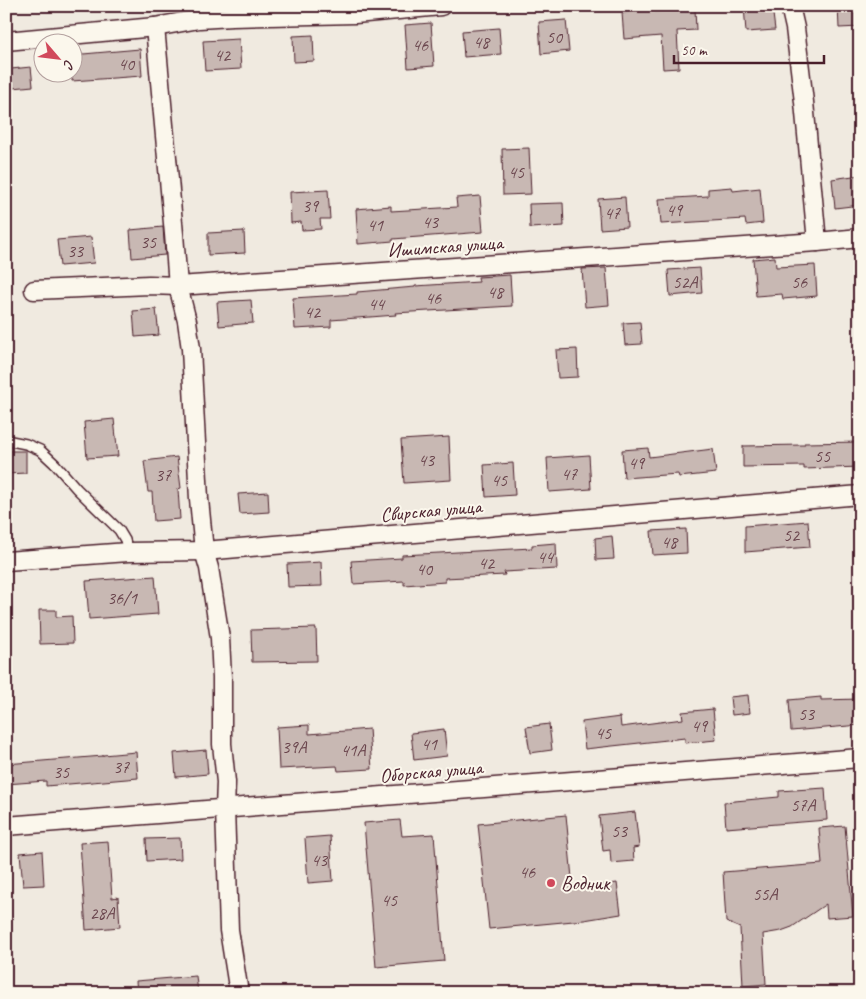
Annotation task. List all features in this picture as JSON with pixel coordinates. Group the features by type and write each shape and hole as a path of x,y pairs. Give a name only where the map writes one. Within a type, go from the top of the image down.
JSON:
{"street":[{"path":"6,41 156,27 199,19 355,14 441,6"},
{"path":"790,6 795,28 804,102 817,242"},
{"path":"156,27 178,286 191,349 199,499 204,551 210,568 220,638 222,744 226,782 225,809 229,930 239,993"},
{"name":"Ишимская улица","path":"34,290 149,285 178,286 860,238"},
{"name":"Свирская улица","path":"6,561 128,552 204,551 860,495"},
{"name":"Оборская улица","path":"6,826 860,758"}],"lane":[{"path":"6,440 26,444 40,450 119,530 125,540 128,552"}],"building":[{"path":"744,6 772,6 775,30 746,32"},
{"path":"838,6 860,6 860,27 839,28"},
{"path":"695,9 696,30 677,31 679,68 663,69 661,36 624,39 622,13"},
{"path":"566,20 569,51 541,54 539,22"},
{"path":"431,23 434,66 408,68 405,25"},
{"path":"499,28 501,54 464,57 462,31"},
{"path":"313,35 314,61 294,62 293,36"},
{"path":"239,39 241,69 205,71 203,41"},
{"path":"140,49 142,76 82,80 82,54"},
{"path":"31,67 33,86 13,88 11,69"},
{"path":"529,148 531,194 503,195 502,149"},
{"path":"860,175 860,205 835,208 832,179"},
{"path":"732,187 733,191 760,188 763,223 746,225 745,219 661,224 659,199 708,196 708,189"},
{"path":"328,190 330,219 320,219 321,229 302,230 301,222 291,223 290,192"},
{"path":"480,196 483,232 393,239 393,241 358,244 356,209 391,206 391,211 457,207 456,198"},
{"path":"625,197 627,227 600,229 598,199"},
{"path":"563,203 564,226 530,228 529,204"},
{"path":"163,227 165,255 132,258 130,230"},
{"path":"244,231 245,253 208,255 208,233"},
{"path":"91,237 94,263 60,266 57,240"},
{"path":"775,257 776,267 815,265 817,296 783,299 782,294 756,296 753,259"},
{"path":"606,268 609,305 585,307 582,269"},
{"path":"700,268 702,293 670,296 668,270"},
{"path":"510,275 512,306 395,313 396,315 331,320 331,327 295,329 293,298 479,282 478,277"},
{"path":"251,300 253,323 219,326 217,302"},
{"path":"156,309 159,335 135,337 133,311"},
{"path":"640,322 642,344 625,345 623,323"},
{"path":"577,349 578,377 558,378 556,350"},
{"path":"114,419 118,456 87,458 84,422"},
{"path":"449,437 451,480 404,483 401,440"},
{"path":"860,442 860,467 804,469 804,466 743,467 743,446"},
{"path":"648,448 649,457 713,449 716,473 679,477 678,474 624,478 622,450"},
{"path":"6,451 26,451 26,473 6,474"},
{"path":"589,455 591,489 549,492 547,458"},
{"path":"177,457 181,488 178,489 180,519 154,521 152,492 148,492 144,461"},
{"path":"513,463 515,495 486,497 484,465"},
{"path":"268,492 269,512 240,514 238,494"},
{"path":"808,521 810,547 745,552 745,526"},
{"path":"686,529 687,553 653,555 651,531"},
{"path":"612,536 614,559 596,560 595,538"},
{"path":"556,543 557,569 504,572 505,575 445,578 445,582 404,585 404,581 353,584 351,561 402,558 402,555 532,548 532,545"},
{"path":"321,562 322,586 288,587 287,564"},
{"path":"155,576 158,614 89,619 86,581"},
{"path":"39,610 56,610 56,617 72,616 73,643 40,644"},
{"path":"316,628 317,661 252,662 251,630"},
{"path":"748,695 750,713 732,715 730,697"},
{"path":"821,697 821,700 860,699 860,725 791,731 789,700"},
{"path":"713,709 716,740 685,743 685,738 585,749 582,722 620,717 621,727 683,719 682,712"},
{"path":"549,724 552,750 530,753 526,727"},
{"path":"309,725 309,734 369,729 372,769 338,771 337,766 279,769 277,727"},
{"path":"444,729 447,756 414,760 411,733"},
{"path":"206,750 208,774 176,777 174,753"},
{"path":"136,752 138,778 46,786 46,781 6,784 6,764"},
{"path":"825,788 827,820 726,828 724,802 779,797 779,791"},
{"path":"635,812 639,847 633,848 634,861 611,863 610,850 603,851 599,816"},
{"path":"566,815 573,889 617,883 621,914 584,920 489,929 478,824"},
{"path":"400,820 402,836 434,834 444,961 376,967 364,823"},
{"path":"845,826 853,916 827,918 826,904 792,927 763,934 766,984 743,986 740,928 726,922 723,872 822,864 819,828"},
{"path":"330,836 333,881 308,883 305,838"},
{"path":"180,838 181,859 147,861 146,839"},
{"path":"108,841 112,898 118,897 120,927 86,930 80,843"},
{"path":"42,851 44,885 23,886 20,853"},
{"path":"196,976 198,993 137,993 136,981"}],"place":[{"name":"Водник","path":"551,883"}]}
